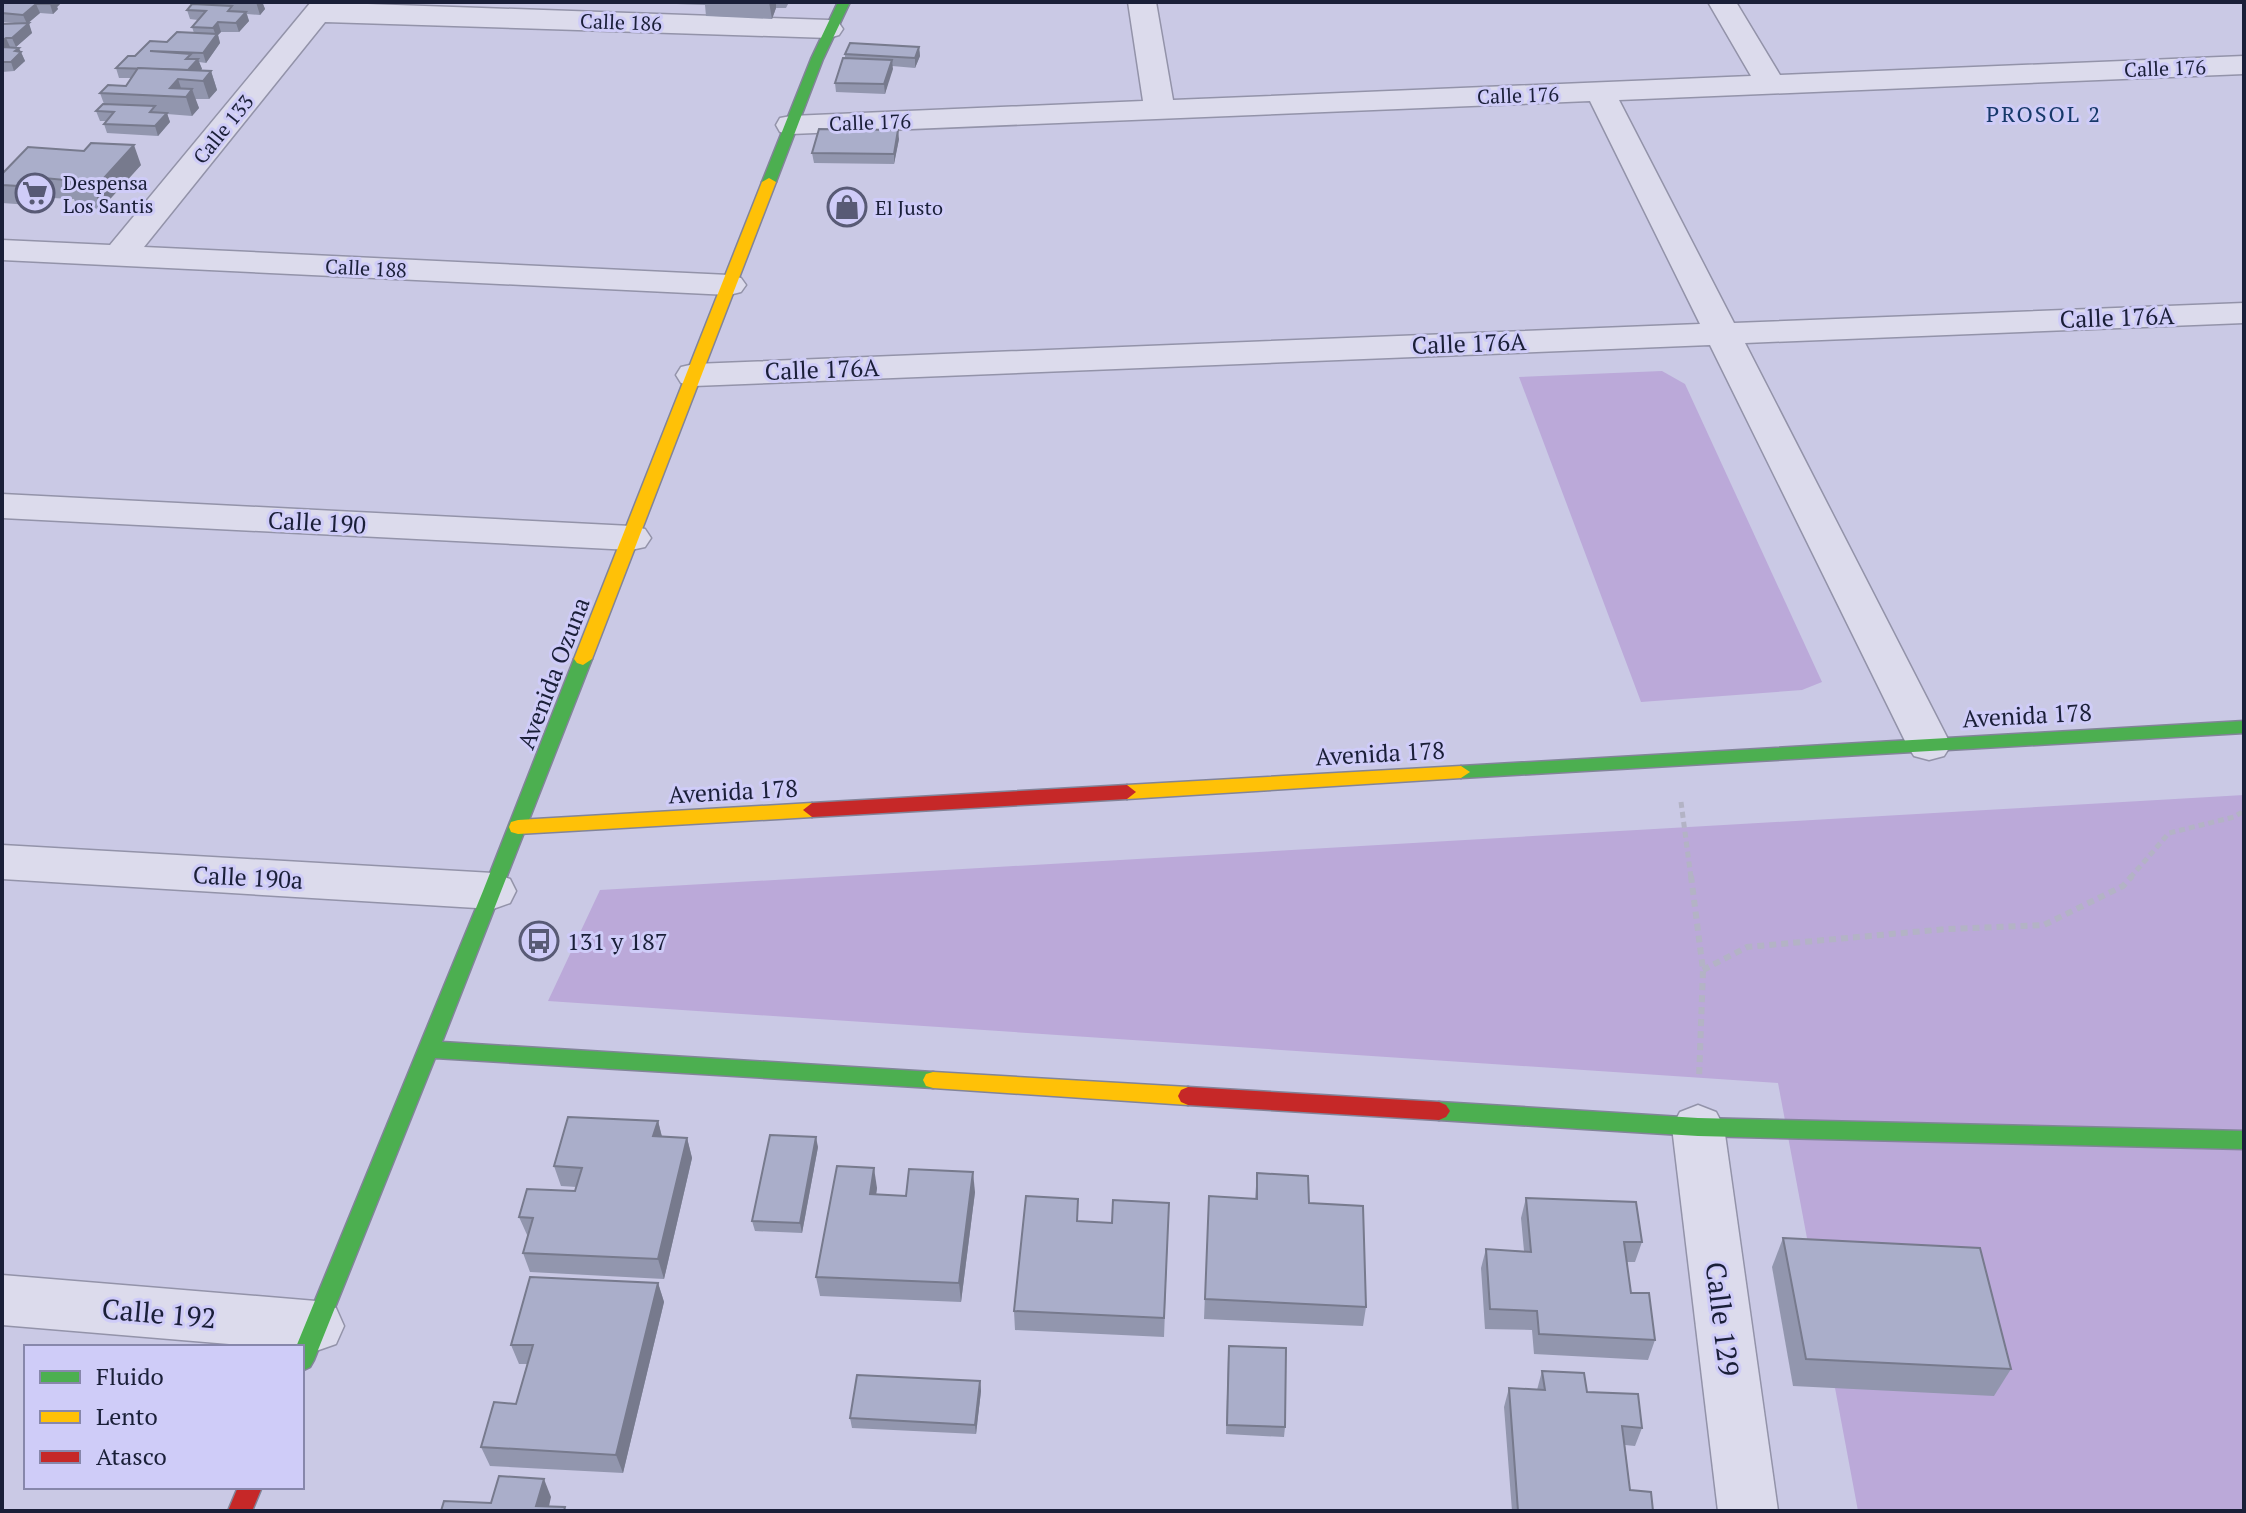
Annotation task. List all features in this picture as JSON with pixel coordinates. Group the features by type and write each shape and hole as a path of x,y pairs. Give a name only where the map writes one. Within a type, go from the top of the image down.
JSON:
{"main road":[{"name":"Avenida Ozuna","path":"309,1343 493,891 829,29 844,2"},
{"name":"Avenida 178","path":"518,827 2244,727"},
{"path":"429,1049 1698,1127 2244,1140"},
{"path":"240,1511 249,1489"}],"street":[{"path":"1142,2 1159,110"},
{"path":"1722,2 1771,85"},
{"name":"Calle 186","path":"322,8 829,29"},
{"name":"Calle 133","path":"119,256 322,8"},
{"name":"Calle 176","path":"791,125 2244,65"},
{"path":"1600,91 1929,745"},
{"name":"Calle 188","path":"2,250 729,285"},
{"name":"Calle 176A","path":"694,375 2244,313"},
{"name":"Calle 190","path":"2,506 631,538"},
{"name":"Calle 190a","path":"2,862 493,891"},
{"name":"Calle 129","path":"1698,1127 1748,1511"},
{"name":"Calle 192","path":"2,1300 309,1343"}],"path":[{"path":"1675,760 1703,970 1698,1127"},
{"path":"1703,970 1747,947 1947,929 2044,925 2123,886 2169,833 2234,817 2244,811"}],"shaded area":[{"path":"1662,371 1685,384 1822,682 1802,690 1641,702 1519,377"},
{"path":"2244,795 2244,1511 1858,1511 1778,1083 548,1001 600,890"}],"building":[{"path":"2,2 52,2 36,4 23,15 2,13"},
{"path":"192,4 232,6 228,11 246,12 236,23 218,22 213,28 192,27 206,11 187,10"},
{"path":"29,23 12,38 2,41 2,24"},
{"path":"177,32 217,34 203,53 150,51 191,54 186,59 198,59 188,70 116,68 128,56 135,56 150,41 167,42"},
{"path":"850,43 919,47 915,58 845,54"},
{"path":"2,47 19,48 15,51 21,52 11,62 2,62"},
{"path":"843,58 892,60 884,84 835,83"},
{"path":"138,68 211,71 203,81 178,79 170,88 192,89 186,97 100,93 108,85 126,86"},
{"path":"103,104 155,106 150,112 167,113 155,126 104,124 114,112 96,111"},
{"path":"819,129 898,130 894,154 812,153"},
{"path":"91,143 134,145 94,189 69,188 76,181 44,178 36,187 2,185 2,174 28,147 84,151"},
{"path":"568,1117 658,1121 653,1136 687,1138 658,1259 523,1253 533,1218 519,1217 527,1189 575,1191 582,1168 554,1166"},
{"path":"770,1135 816,1137 800,1223 752,1221"},
{"path":"837,1166 874,1168 870,1194 906,1196 909,1169 973,1172 959,1283 816,1277"},
{"path":"1257,1173 1308,1176 1309,1203 1363,1206 1366,1307 1205,1299 1209,1196 1257,1199"},
{"path":"1026,1196 1078,1199 1077,1221 1112,1223 1113,1200 1169,1203 1164,1318 1014,1311"},
{"path":"1526,1198 1636,1202 1642,1242 1624,1242 1631,1293 1649,1293 1655,1340 1539,1334 1537,1311 1490,1309 1486,1249 1531,1252"},
{"path":"1783,1238 1980,1248 2011,1369 1806,1359"},
{"path":"530,1277 658,1283 616,1455 481,1447 494,1402 516,1404 533,1345 511,1345"},
{"path":"1229,1346 1286,1348 1285,1427 1227,1425"},
{"path":"1542,1371 1584,1373 1587,1392 1638,1394 1642,1428 1622,1426 1630,1490 1651,1492 1653,1511 1518,1511 1509,1388 1545,1390"},
{"path":"857,1375 980,1381 975,1425 850,1418"},
{"path":"499,1476 544,1479 536,1506 565,1507 564,1511 441,1511 444,1501 491,1503"}],"traffic: fast":[{"path":"769,182 817,59 844,2"},
{"path":"304,1355 493,891 583,659"},
{"path":"1461,772 2244,727"},
{"path":"429,1049 933,1080"},
{"path":"1439,1111 1698,1127 2244,1140"}],"traffic: slow":[{"path":"583,659 769,182"},
{"path":"1127,792 1461,772"},
{"path":"518,827 812,810"},
{"path":"933,1080 1188,1096"}],"traffic: jam":[{"path":"812,810 1127,792"},
{"path":"1188,1096 1439,1111"},
{"path":"240,1511 249,1489"}],"place":[{"name":"Despensa Los Santis","path":"35,193"},
{"name":"El Justo","path":"847,207"},
{"name":"131 y 187","path":"539,941"}],"district":[{"name":"PROSOL 2","path":"2044,113"}]}
